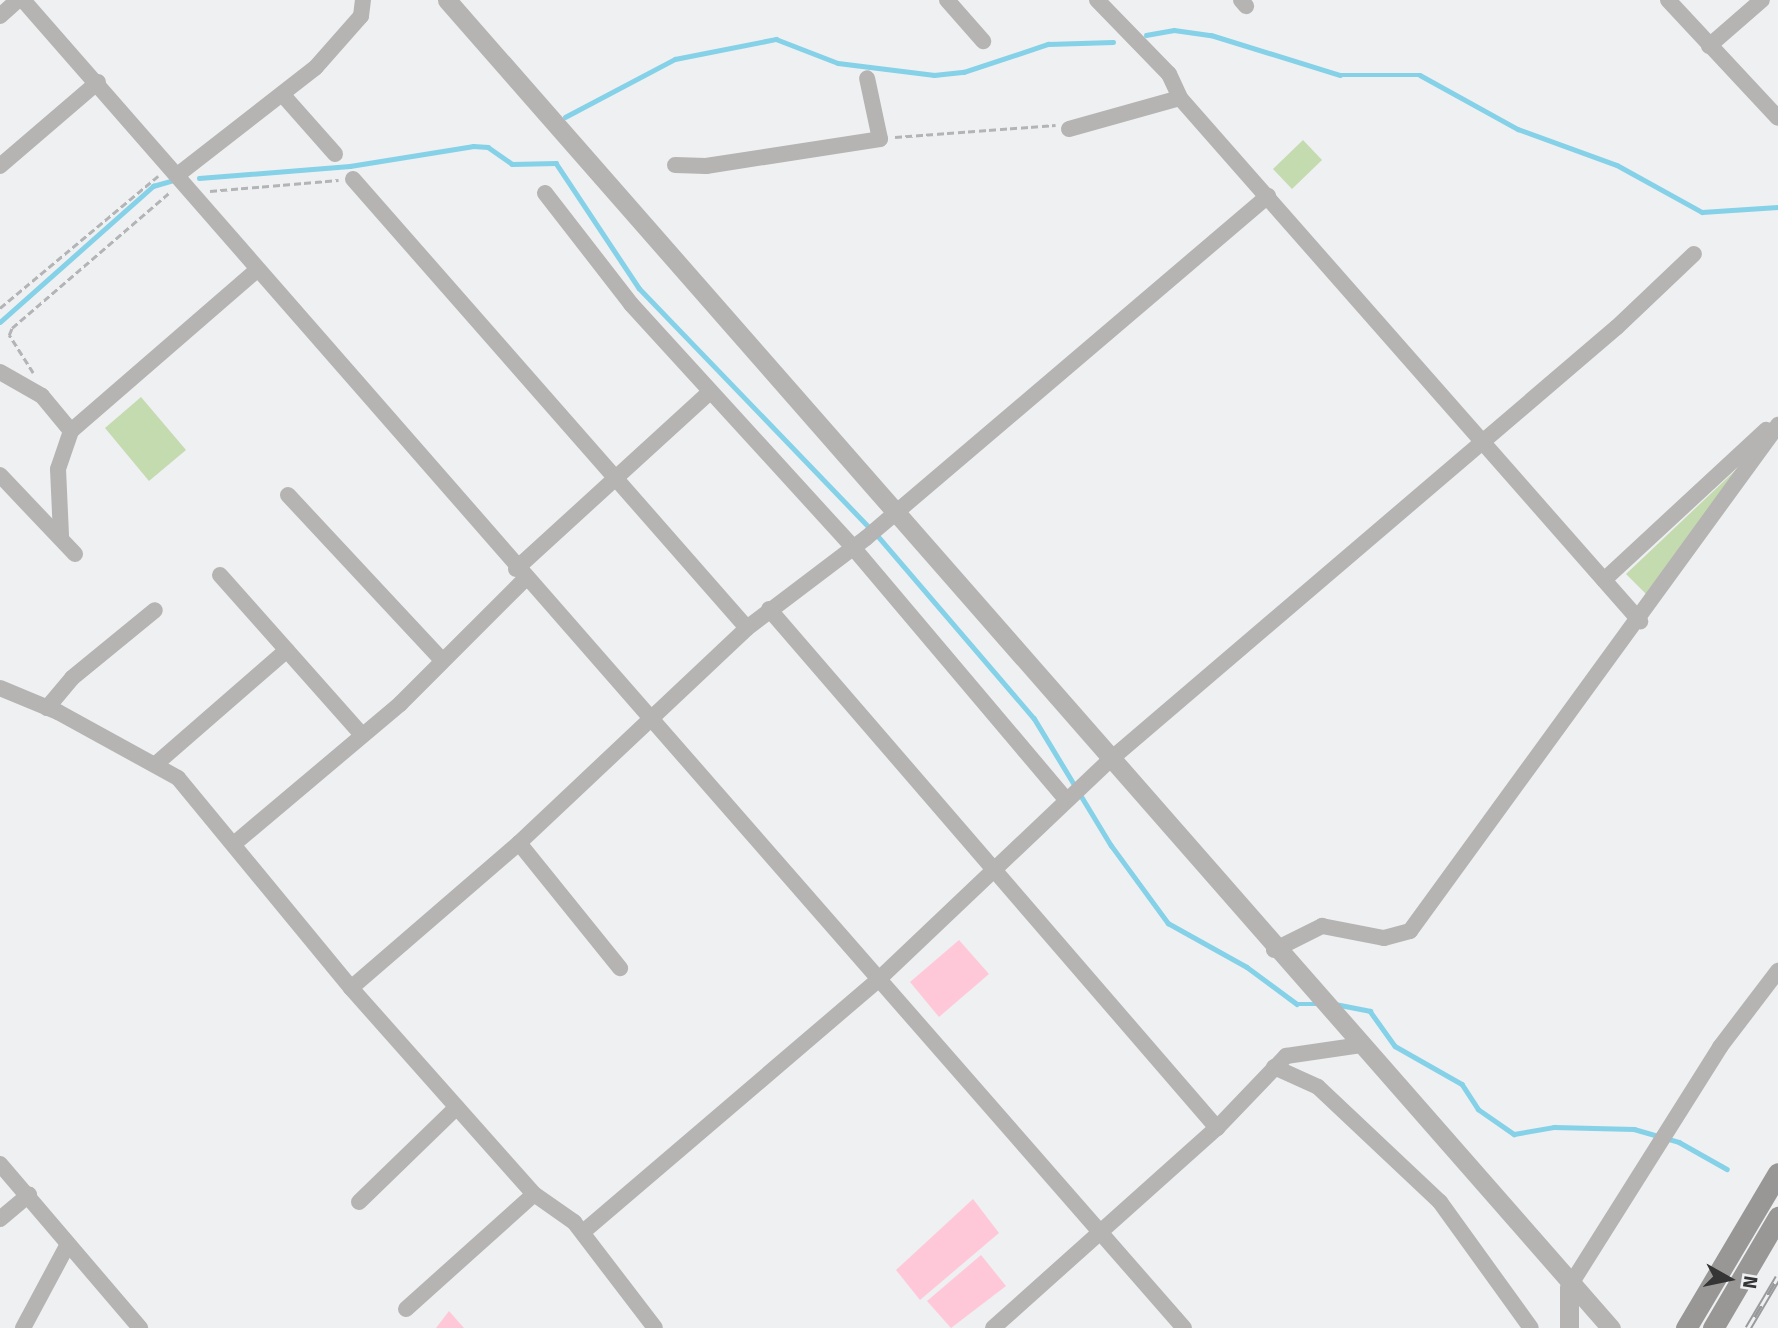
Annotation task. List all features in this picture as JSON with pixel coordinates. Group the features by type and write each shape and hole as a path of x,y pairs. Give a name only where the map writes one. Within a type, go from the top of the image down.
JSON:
{"main road":[{"path":"1686,1326 1778,1173"},
{"path":"1713,1328 1778,1217"}],"street":[{"path":"0,16 21,0 98,82 180,173 191,193 520,574 1184,1328"},
{"path":"180,173 282,93 345,36 361,16 363,0"},
{"path":"447,0 896,511 1274,950 1362,1045 1569,1287 1611,1328"},
{"path":"947,0 983,41"},
{"path":"1097,0 1169,74 1180,97 1484,439 1640,621"},
{"path":"1668,0 1778,118"},
{"path":"1709,46 1762,0"},
{"path":"675,165 706,166 880,139 867,78"},
{"path":"0,166 98,82"},
{"path":"282,93 335,154"},
{"path":"1069,129 1180,97"},
{"path":"353,179 747,628"},
{"path":"545,193 709,393 850,545 1066,799"},
{"path":"351,988 519,843 747,628 896,511 1268,196"},
{"path":"583,1233 879,979 990,868 1111,759 1484,439 1694,254"},
{"path":"61,535 58,469 71,431 257,270"},
{"path":"0,372 43,396 71,431"},
{"path":"235,843 362,735 442,660 520,574 617,478 709,393"},
{"path":"1604,580 1778,419"},
{"path":"1274,950 1322,926 1384,937 1410,931 1640,621 1778,425"},
{"path":"0,475 61,535 75,554"},
{"path":"288,495 442,660"},
{"path":"220,575 362,735"},
{"path":"769,609 1217,1128"},
{"path":"47,708 72,678 155,610"},
{"path":"157,763 287,649"},
{"path":"0,688 47,708 157,763 235,843 351,988 534,1194 583,1233 655,1328"},
{"path":"519,843 620,968"},
{"path":"1569,1328 1569,1287 1720,1047 1778,971"},
{"path":"993,1328 1217,1128 1286,1056 1362,1045"},
{"path":"1274,1067 1318,1087 1423,1185 1531,1328"},
{"path":"359,1202 457,1107"},
{"path":"0,1164 141,1328"},
{"path":"406,1309 534,1194"},
{"path":"0,1219 29,1195"},
{"path":"23,1328 68,1244"}],"path":[{"path":"880,139 1051,124 1069,129"},
{"path":"0,308 154,176 180,173"},
{"path":"43,396 9,335 12,328 164,195 353,179"}],"green space":[{"path":"1303,140 1322,160 1292,189 1273,169"},
{"path":"141,397 186,450 149,481 105,428"},
{"path":"1741,465 1647,595 1626,574"}],"building":[{"path":"959,940 989,974 939,1017 910,982"},
{"path":"973,1199 999,1233 920,1300 896,1270"},
{"path":"981,1255 1006,1286 951,1328 927,1301"},
{"path":"449,1311 464,1328 436,1328"}],"waterway":[{"path":"1146,35 1174,30 1211,35 1340,75 1420,75 1518,129 1617,165 1702,212 1778,207"},
{"path":"565,117 675,59 776,39 838,63 934,75 964,72 1048,44 1113,42"},
{"path":"199,178 350,166 473,146 488,147 512,164 556,163 639,288 871,529"},
{"path":"0,322 153,186 171,181"},
{"path":"877,535 1034,718 1111,845 1168,923 1247,967 1297,1004 1319,1004"},
{"path":"1335,1004 1370,1011 1395,1046 1462,1084 1478,1109 1514,1134 1554,1127 1634,1129 1679,1142 1727,1169"}],"railway":[{"path":"1748,1328 1778,1277"}]}
